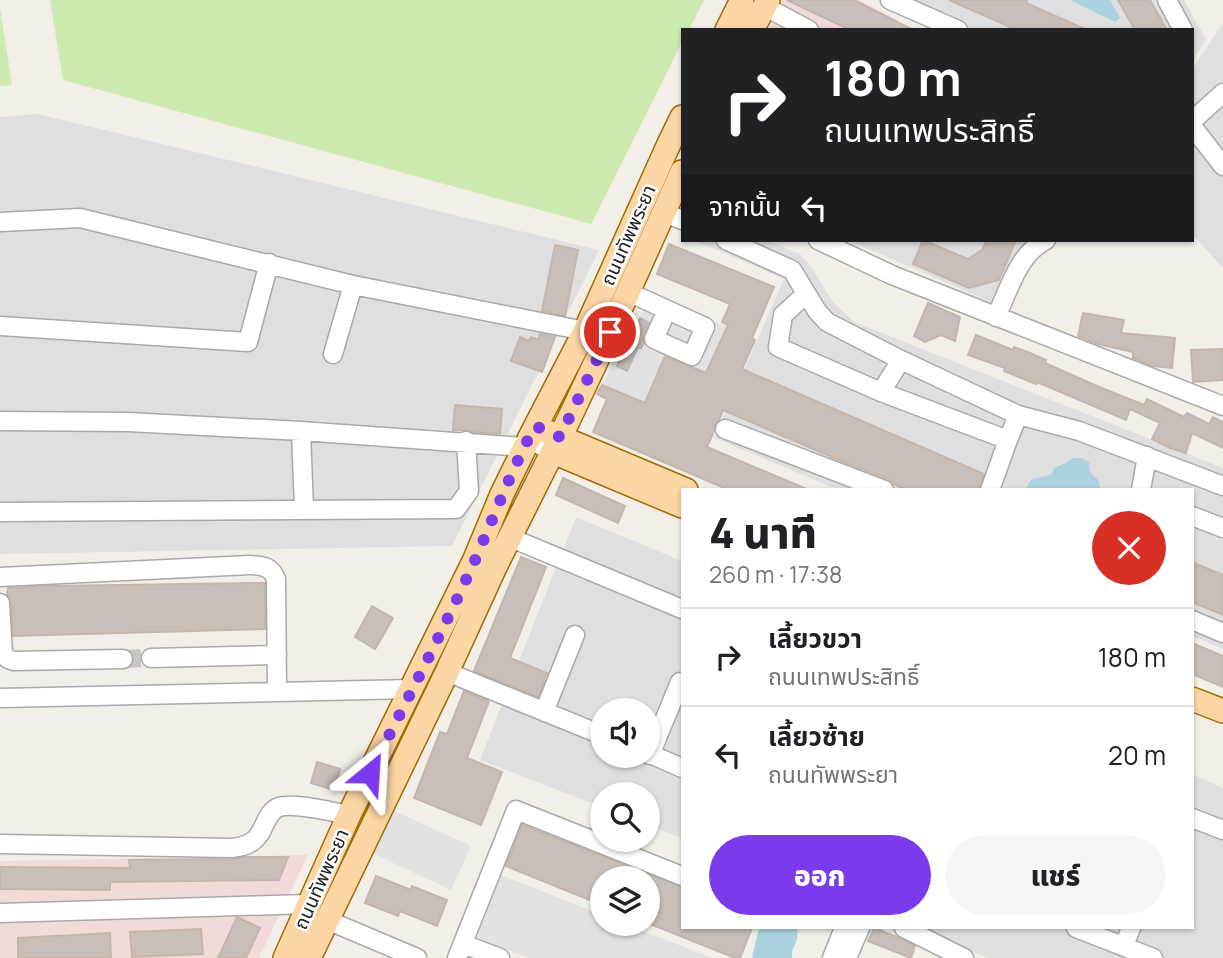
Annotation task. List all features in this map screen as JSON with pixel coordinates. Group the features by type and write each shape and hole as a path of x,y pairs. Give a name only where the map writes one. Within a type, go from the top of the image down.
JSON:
{"main road":[{"path":"728,28 742,0"},
{"path":"753,28 766,3"},
{"name":"ถนนทัพพระยา","path":"285,958 349,815 475,559 529,437 585,331 681,119"},
{"name":"ถนนทัพพระยา","path":"309,958 628,292 673,216 681,178"},
{"path":"529,437 681,488"},
{"path":"556,444 681,506"},
{"path":"1194,700 1223,711"},
{"path":"1194,714 1223,725"}],"street":[{"path":"890,0 953,28"},
{"path":"1167,0 1182,28"},
{"path":"766,3 806,28"},
{"path":"1194,122 1223,93"},
{"path":"1194,127 1223,166"},
{"path":"0,222 80,218 353,285 585,331"},
{"path":"730,242 792,270 817,311 827,322 901,360 1018,415 1079,431 1223,486"},
{"path":"822,242 892,275 1223,406"},
{"path":"996,317 1017,270 1034,246 1042,242"},
{"path":"0,326 248,342 269,263"},
{"path":"333,354 353,285"},
{"path":"628,292 667,310"},
{"path":"806,294 783,315 778,347 881,392 1008,440"},
{"path":"881,392 901,360"},
{"path":"991,488 1018,415"},
{"path":"0,421 128,422 466,441 529,437"},
{"path":"725,429 879,488"},
{"path":"300,431 304,509"},
{"path":"0,512 456,509 469,491 466,441"},
{"path":"1141,488 1147,456"},
{"path":"1194,517 1223,528"},
{"path":"510,538 681,609"},
{"path":"0,577 264,566 274,572 276,579 277,692"},
{"path":"0,603 3,654 8,659 123,659"},
{"path":"1194,621 1223,633"},
{"path":"544,712 575,635"},
{"path":"151,659 277,655"},
{"path":"447,671 590,730"},
{"path":"660,728 680,682"},
{"path":"0,698 412,689"},
{"path":"660,759 681,768"},
{"path":"0,844 232,848 255,840 273,810 280,807 296,806 349,815"},
{"path":"500,958 460,951 516,810 681,876"},
{"path":"1194,819 1223,830"},
{"path":"0,913 310,904"},
{"path":"327,920 417,958"},
{"path":"832,958 844,929"},
{"path":"847,958 860,929"},
{"path":"906,929 964,958"},
{"path":"1079,929 1153,958"},
{"path":"1124,946 1131,929"}],"shaded area":[{"path":"782,0 859,0 911,28 769,28"},
{"path":"879,0 1184,0 1206,39 1194,59 1194,28 942,28"},
{"path":"1223,23 1223,268 1194,236 1194,67"},
{"path":"38,114 599,250 452,546 0,554 0,117"},
{"path":"699,242 772,242 800,254 833,302 854,322 1223,468 1223,649 1194,637 1194,488 834,488 714,438 784,279"},
{"path":"853,242 1032,242 997,299 991,302"},
{"path":"651,293 727,327 715,354 714,376 666,355 645,401 642,402 602,385 623,341 641,347 652,325 640,318"},
{"path":"576,517 681,561 681,838 660,830 660,782 590,782 590,802 480,760"},
{"path":"1194,775 1223,788 1223,958 988,958 914,929 1194,929"},
{"path":"394,811 471,846 451,890 374,854"},
{"path":"308,855 259,958 0,958 0,861"},
{"path":"501,875 590,910 590,936 656,936 712,958 528,958 477,938"}],"green space":[{"path":"50,0 704,0 690,28 681,28 681,44 591,224 63,80"},
{"path":"0,8 12,85 0,86"}],"water":[{"path":"1070,0 1110,0 1120,18 1115,22"},
{"path":"1072,458 1081,458 1089,462 1090,472 1098,480 1100,488 1027,488 1032,480 1051,474 1055,468"},
{"path":"759,929 797,929 792,958 752,958"}],"building":[{"path":"787,0 854,0 909,28 846,28"},
{"path":"949,0 1027,0 1026,3 1082,28 1012,28"},
{"path":"1118,0 1150,0 1166,28 1134,28"},
{"path":"922,242 968,259 982,250 986,242 1015,242 999,280 969,288 913,264"},
{"path":"669,244 774,287 742,369 984,474 980,488 902,488 888,479 723,410 707,447 804,488 724,488 593,432 607,399 597,394 602,385 645,403 665,356 706,373 728,325 722,322 730,304 657,274"},
{"path":"555,245 578,250 565,316 542,311"},
{"path":"928,303 960,317 955,341 941,335 925,342 914,336"},
{"path":"1083,313 1124,320 1121,333 1175,338 1172,368 1153,366 1133,358 1133,352 1078,336"},
{"path":"640,318 649,323 643,335 644,343 641,348 638,347 627,371 617,366"},
{"path":"540,334 555,337 542,372 511,361 520,337 529,341 531,337 538,340"},
{"path":"976,335 1013,350 1014,347 1030,353 1046,360 1045,363 1144,405 1147,399 1184,417 1187,413 1209,424 1213,417 1223,422 1223,448 1192,433 1186,453 1170,448 1152,439 1160,423 1130,409 1126,420 968,355"},
{"path":"1223,349 1223,380 1193,382 1191,350"},
{"path":"455,405 502,409 500,434 453,430"},
{"path":"563,478 625,506 618,523 556,495"},
{"path":"521,557 546,567 510,658 547,673 538,697 474,671"},
{"path":"1194,563 1223,575 1223,615 1194,603"},
{"path":"265,583 265,629 13,636 11,602 7,595 8,588 47,586"},
{"path":"372,606 393,618 375,649 355,637"},
{"path":"1194,644 1223,656 1223,687 1194,675"},
{"path":"464,691 489,701 467,758 502,772 481,825 414,798 440,732 447,734"},
{"path":"317,762 340,769 334,790 311,783"},
{"path":"522,825 628,866 590,866 590,900 506,866"},
{"path":"288,857 279,880 110,882 110,890 0,889 0,867 130,868 129,860"},
{"path":"376,876 447,900 437,926 400,911 398,916 365,903"},
{"path":"660,878 681,887 681,929 752,929 740,958 660,928"},
{"path":"237,917 260,928 246,958 218,958"},
{"path":"201,929 203,954 132,957 130,932"},
{"path":"874,929 877,929 915,946 911,958 868,941"},
{"path":"110,933 111,958 18,958 18,938"}],"tunnel":[{"path":"123,659 151,658"}],"route":[{"path":"370,773 475,559 502,494 535,426 560,437 610,332"}]}
